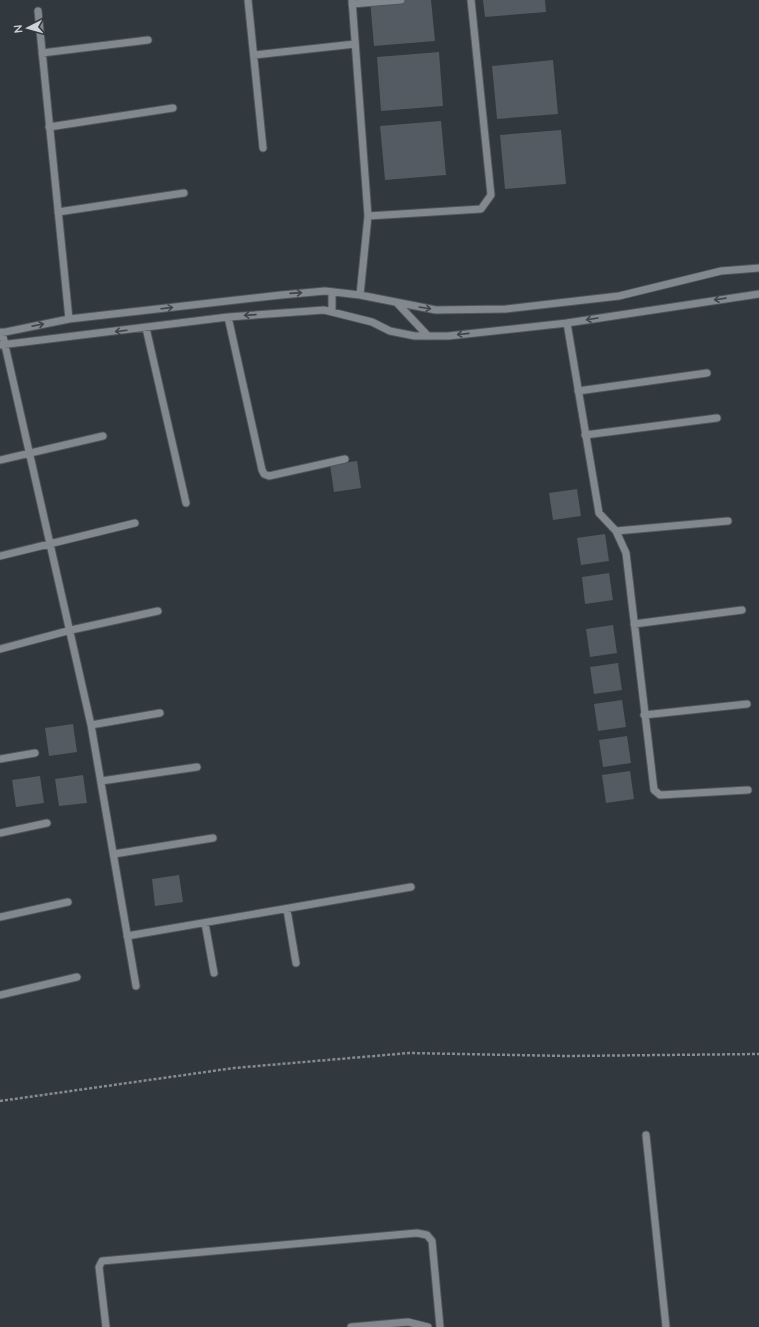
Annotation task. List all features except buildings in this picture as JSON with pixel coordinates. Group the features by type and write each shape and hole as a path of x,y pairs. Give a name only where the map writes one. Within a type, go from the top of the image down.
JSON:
{"street":[{"path":"248,0 263,148"},
{"path":"360,295 368,216 352,2 401,0"},
{"path":"368,216 481,209 491,195 471,0"},
{"path":"38,11 69,319"},
{"path":"42,53 148,40"},
{"path":"254,55 355,44"},
{"path":"49,127 173,108"},
{"path":"58,212 184,193"},
{"path":"136,986 91,725 71,630 49,544 29,453 2,344 1,332 69,319 281,294 332,292 360,295 436,310 506,309 619,296 721,272 759,268"},
{"path":"332,292 332,312"},
{"path":"2,344 228,317 324,310 372,322 390,331 415,336 448,336 567,323 759,294"},
{"path":"397,303 428,336"},
{"path":"228,317 264,474 269,476 345,459"},
{"path":"567,323 585,435 600,513 616,531 626,552 644,716 654,790 660,795 748,790"},
{"path":"146,328 186,503"},
{"path":"578,391 707,373"},
{"path":"585,435 717,418"},
{"path":"0,460 103,436"},
{"path":"616,531 728,521"},
{"path":"0,556 135,523"},
{"path":"634,624 742,610"},
{"path":"0,649 71,630 158,611"},
{"path":"644,716 747,704"},
{"path":"91,725 160,713"},
{"path":"0,759 34,753"},
{"path":"101,781 196,767"},
{"path":"0,833 47,823"},
{"path":"114,854 213,838"},
{"path":"127,936 287,910 411,887"},
{"path":"0,917 68,902"},
{"path":"287,910 296,963"},
{"path":"205,923 214,973"},
{"path":"0,995 77,977"},
{"path":"646,1135 666,1327"},
{"path":"106,1327 99,1267 102,1261 418,1234 427,1235 432,1241 440,1327"},
{"path":"351,1327 408,1322 428,1327"}],"path":[{"path":"0,1101 234,1068 409,1053 567,1056 759,1054"}]}
